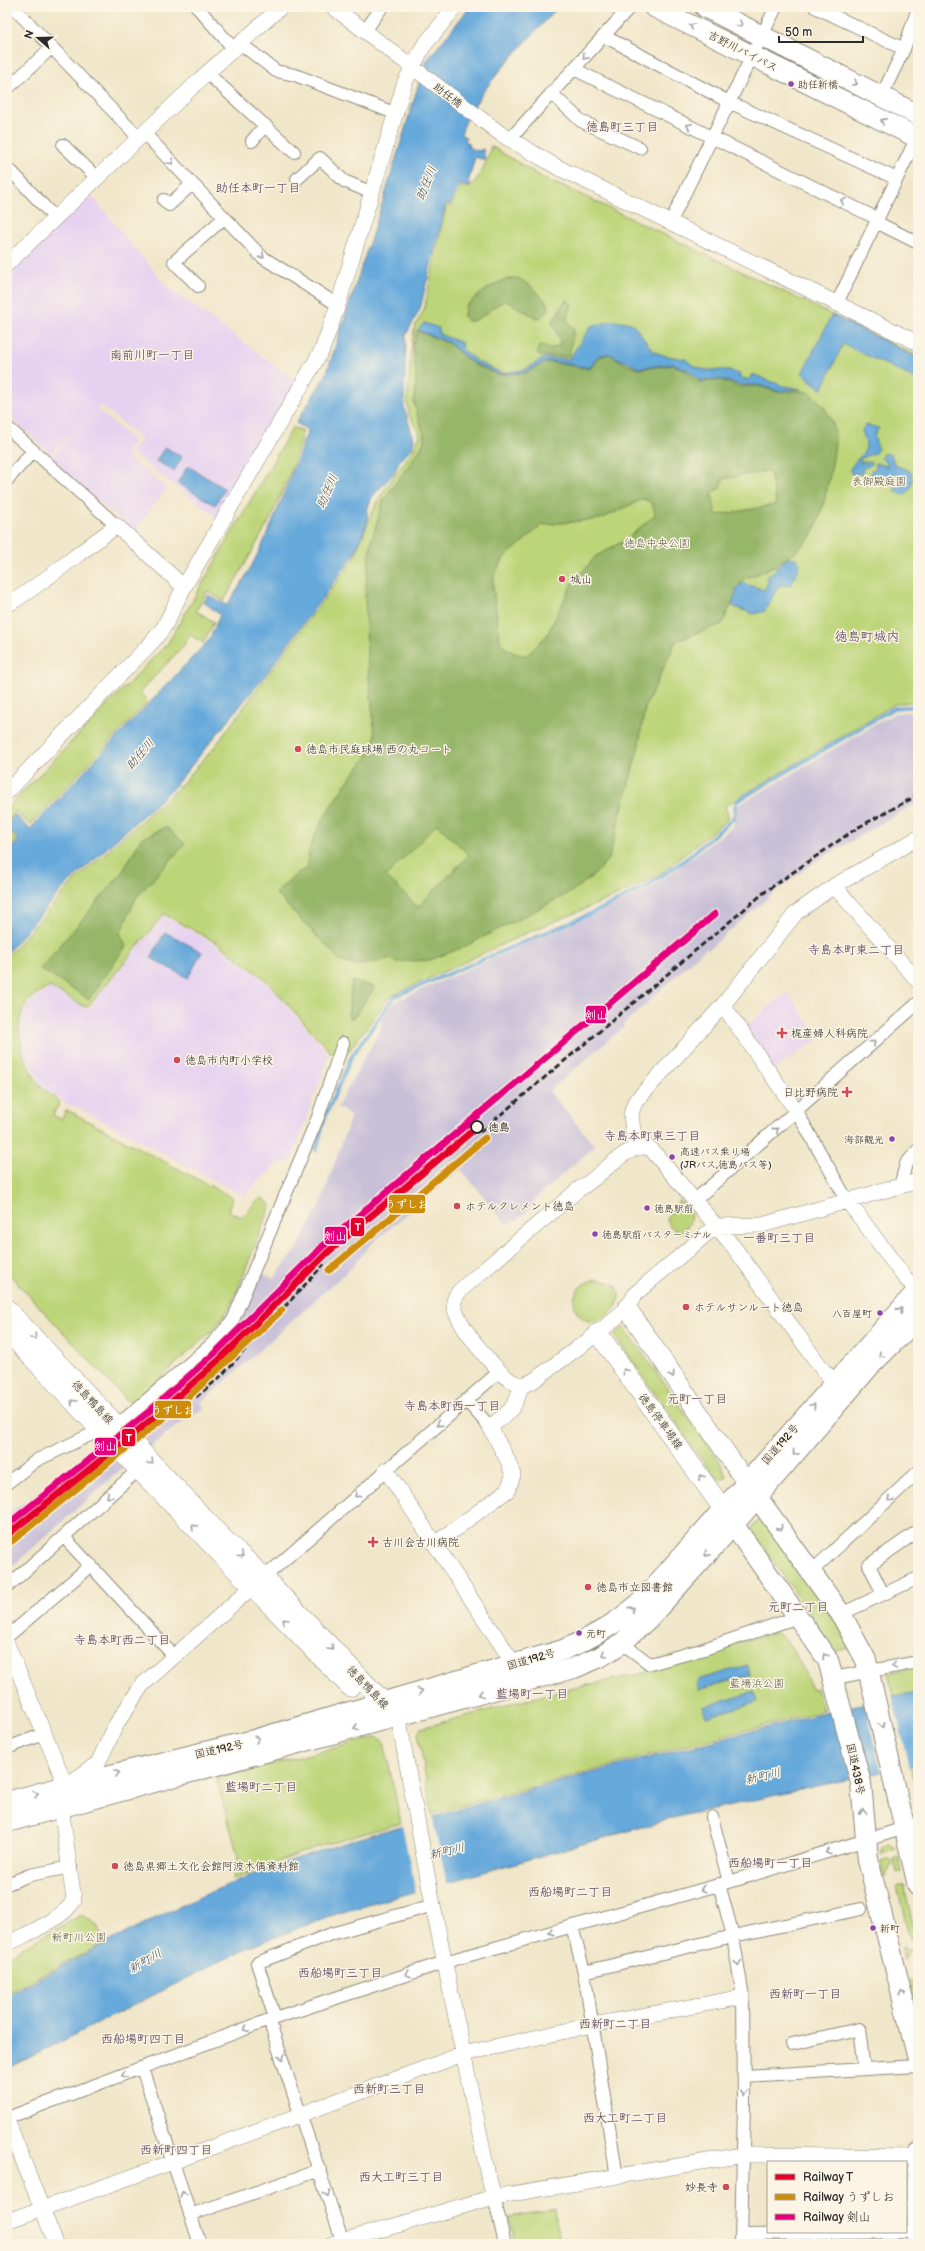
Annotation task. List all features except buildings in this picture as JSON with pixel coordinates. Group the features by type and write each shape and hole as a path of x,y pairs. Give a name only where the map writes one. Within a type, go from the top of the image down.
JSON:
{"highway":[{"name":"吉野川バイパス","path":"654,7 918,137"},
{"name":"吉野川バイパス","path":"705,7 918,115"},
{"name":"国道192号","path":"7,1822 61,1806 284,1748 574,1668 600,1657 622,1643 648,1619 835,1382 918,1290"},
{"name":"国道192号","path":"752,1489 918,1318"},
{"path":"752,1489 812,1571 841,1614 871,1678 895,1782 912,1827 918,1886"},
{"name":"国道192号","path":"7,1802 250,1741 563,1650 592,1638 618,1622 640,1603 728,1517"},
{"name":"国道438号","path":"728,1517 828,1660 836,1685 861,1783 865,1841 868,1860 918,2059"}],"main road":[{"path":"626,1308 752,1489"},
{"name":"徳島鴨島線","path":"7,1309 107,1427 138,1470 258,1582 376,1705 398,1716"},
{"name":"徳島鴨島線","path":"7,1330 224,1539 258,1582"},
{"name":"徳島停車場線","path":"598,1333 728,1517"}],"street":[{"path":"13,7 52,48 192,184 262,257 338,305"},
{"path":"197,7 238,46 276,71 295,75 397,114"},
{"path":"8,263 208,73 280,7"},
{"name":"助任橋","path":"333,7 476,116 510,140 557,167 918,343"},
{"path":"365,32 382,7"},
{"path":"7,792 153,641 164,627 184,587 322,350 338,305 397,114 405,82 415,70 423,47 456,7"},
{"path":"510,140 630,7"},
{"path":"670,223 776,7"},
{"path":"815,7 904,49"},
{"path":"881,97 904,49 918,11 908,7"},
{"path":"604,36 729,102 897,179"},
{"path":"7,89 52,48"},
{"path":"574,69 918,243"},
{"path":"208,73 294,152"},
{"path":"551,93 581,121 640,148"},
{"path":"252,141 265,125"},
{"path":"837,304 918,137"},
{"path":"63,145 97,178"},
{"path":"297,179 320,158 344,181 372,193"},
{"path":"7,176 12,172 56,218"},
{"path":"164,200 169,205 192,184"},
{"path":"198,286 174,262 224,218"},
{"path":"7,427 184,587"},
{"path":"7,480 33,451"},
{"path":"7,605 31,591 85,547 117,526"},
{"path":"636,1148 631,1114 636,1102 723,1005 796,913 834,886 918,838"},
{"path":"834,886 918,981"},
{"path":"694,1201 918,1004"},
{"path":"723,1005 797,1112 847,1200 905,1278 918,1290"},
{"path":"7,1483 38,1460 126,1417 213,1343 233,1320 318,1117 343,1043"},
{"path":"835,1382 823,1370 733,1246 716,1226 694,1201 651,1150 645,1147 636,1148 624,1154 589,1184 579,1189 471,1281 456,1296 453,1307 460,1324 500,1371 513,1383 521,1384 533,1381 598,1333 626,1308 636,1293 716,1226 762,1225 918,1181"},
{"path":"900,1186 906,1164 918,1150"},
{"path":"66,1786 98,1763 117,1723 142,1685 500,1371"},
{"path":"490,1427 515,1406 521,1384"},
{"path":"436,1543 508,1490 514,1475 490,1427 466,1400"},
{"path":"7,1587 138,1470"},
{"path":"386,1470 436,1543 514,1664"},
{"path":"812,1571 918,1472"},
{"path":"883,1594 869,1565 918,1531"},
{"path":"64,1537 174,1656"},
{"path":"7,1637 91,1565"},
{"path":"841,1614 918,1578"},
{"path":"622,1643 650,1664 700,1650 798,1617"},
{"path":"7,1644 66,1786 61,1806 71,1867 74,1900 72,1905 59,1916 7,1944"},
{"path":"836,1685 871,1678 918,1662"},
{"path":"398,1716 432,1900 463,2054 505,2244"},
{"path":"7,1748 44,1734"},
{"path":"432,1900 331,1934 257,1963 272,2019 320,2170 337,2242 494,2198 743,2155 918,2156 914,2185 916,2238 741,2239 743,2155 744,2076 743,1997 712,1817"},
{"path":"56,2244 7,2119 272,2019 445,1962 724,1883 912,1827"},
{"path":"7,1884 30,1875 71,1867"},
{"path":"584,1972 733,1936 861,1909"},
{"path":"572,1926 584,1972 617,2177"},
{"path":"7,2221 173,2162 301,2113 463,2054 592,2025 743,1997"},
{"path":"792,2044 859,2029 864,2069"},
{"path":"744,2076 918,2066"},
{"path":"142,2068 200,2244"},
{"path":"190,2215 320,2170"}],"shaded area":[{"path":"90,194 166,286 297,381 217,517 131,453 141,439 101,405 51,454 7,415 7,275"},
{"path":"97,409 134,441 125,455 167,488 134,531 48,460"},
{"name":"徳島","path":"918,711 918,802 815,862 777,890 709,949 706,948 623,1025 624,1027 549,1091 595,1146 537,1197 529,1209 519,1219 507,1225 461,1169 371,1244 351,1268 201,1403 205,1408 186,1419 119,1471 7,1571 7,1515 99,1448 164,1396 230,1336 260,1273 274,1278 298,1247 315,1213 319,1209 351,1116 337,1107 383,1025 380,1022 392,1003 649,889 733,827 739,805 895,713"},
{"name":"徳島市内町小学校","path":"164,916 219,946 265,981 329,1054 291,1161 277,1164 244,1196 81,1109 61,1101 42,1086 23,1051 20,1030 23,1013 31,1000 50,988 88,1009"},
{"name":"梶産婦人科病院","path":"787,992 819,1038 774,1069 744,1028"}],"green space":[{"name":"徳島中央公園","path":"491,146 548,181 567,188 918,356 918,701 895,704 725,806 729,818 659,875 614,897 529,932 389,997 348,1052 331,1053 266,980 219,944 164,914 87,1008 50,987 31,998 24,1007 20,1018 19,1030 21,1042 24,1055 34,1077 43,1088 60,1102 53,1115 61,1119 67,1110 233,1198 228,1211 242,1217 261,1197 271,1205 231,1306 215,1328 131,1405 7,1272 7,957 74,881 176,790 213,749 355,557 370,517 381,495 413,450 420,435 409,415 407,401 412,340 415,326 424,310 446,206 451,207 455,194 458,194 461,186 469,188 477,179"},
{"path":"518,278 532,287 549,305 548,311 540,318 535,317 506,301 476,320 467,321 464,316 465,306 496,284 502,281"},
{"path":"566,299 572,304 567,320 574,330 569,356 539,356 537,352 540,346 553,348 560,344 560,340 552,322"},
{"path":"417,331 448,343 473,364 498,375 525,373 542,364 550,362 590,369 599,357 609,354 627,365 639,369 673,365 687,371 695,380 700,382 720,380 739,387 758,386 777,392 805,391 816,398 829,414 835,432 834,453 820,516 811,536 789,557 762,572 743,579 722,624 676,641 645,708 638,749 609,858 593,876 571,892 464,947 430,960 395,962 390,958 377,962 353,965 341,961 277,895 277,891 299,872 308,868 308,858 311,847 322,822 337,797 368,754 375,737 367,658 365,594 371,542 384,499 421,448 425,438 414,404 416,379 413,345","holes":["767,471 770,473 776,502 774,505 719,515 715,513 712,493 720,488 723,479","643,499 652,503 655,513 654,516 625,540 596,556 572,584 547,635 527,655 519,655 502,645 500,642 493,587 494,575 504,558 542,525 601,519","437,824 469,855 418,907 386,876"]},
{"path":"293,427 303,431 290,474 270,520 224,601 207,591 196,611 214,622 203,643 190,635 184,645 140,692 148,702 30,825 16,812 7,822 7,808 168,643"},
{"path":"166,827 185,844 136,898 120,934 126,946 89,999 40,969 122,873 141,839"},
{"path":"7,830 17,840 7,850"},
{"path":"352,981 375,987 354,1018 350,1018 348,1016"},
{"path":"680,1200 691,1215 689,1225 680,1233 671,1227 667,1220 671,1212 680,1207 677,1203"},
{"path":"598,1279 615,1284 619,1293 619,1300 614,1309 602,1319 591,1321 582,1318 576,1311 574,1302 576,1292 584,1284"},
{"path":"624,1327 720,1462 726,1476 721,1480 706,1466 614,1335"},
{"path":"760,1519 771,1530 840,1628 850,1648 832,1652 821,1630 751,1529"},
{"name":"藍場浜公園","path":"774,1632 780,1635 792,1648 812,1689 817,1688 823,1711 687,1745 432,1814 418,1733 421,1728 560,1691 644,1673 650,1669"},
{"path":"918,1666 918,1692 893,1696 888,1673"},
{"path":"377,1737 384,1742 401,1823 317,1847 233,1879 238,1856 216,1778"},
{"path":"918,1763 918,1798 910,1765"},
{"path":"891,1844 896,1849 880,1853 883,1845"},
{"path":"898,1856 901,1872 897,1873 893,1858"},
{"path":"890,1858 892,1864 885,1878 881,1861"},
{"path":"904,1885 915,1934 914,1938 910,1939 897,1887"},
{"name":"新町川公園","path":"81,1915 96,1924 106,1942 7,1993 7,1957"},
{"path":"902,1947 908,1950 918,1949 918,1953 910,1951 904,1960"},
{"path":"910,1980 918,1982 918,2001 914,1997"},
{"path":"555,2209 559,2244 515,2244 510,2217"},
{"path":"646,2241 674,2242 674,2244 645,2244"}],"water":[{"name":"助任川","path":"470,7 558,7 488,85 467,119 461,135 466,137 465,141 469,143 468,147 478,151 483,149 485,160 475,157 468,183 472,185 469,187 460,184 450,205 446,204 420,309 406,335 404,407 414,440 412,448 399,461 395,472 372,497 368,508 367,523 354,555 263,678 173,788 65,886 7,953 7,853 19,840 7,828 7,824 15,815 30,829 209,640 220,615 204,602 208,595 227,605 240,585 263,543 308,430 296,423 326,375 385,195 425,63"},
{"path":"832,315 918,358 918,380 843,344 822,390 802,373"},
{"path":"612,321 622,321 633,324 653,351 663,355 685,359 694,366 706,370 728,370 740,374 739,377 749,380 752,374 783,386 801,389 778,391 758,385 739,385 720,379 700,381 688,370 673,364 639,368 609,354 598,356 590,368 549,361 525,372 499,374 473,363 448,342 417,330 424,323 439,328 439,334 462,343 461,348 476,361 502,373 526,369 544,358 569,359 591,326"},
{"path":"865,425 879,428 874,436 878,448 875,453 860,459 860,462 872,462 871,465 863,468 862,474 852,474 850,470 852,466 862,455 866,446 862,430"},
{"path":"165,447 182,457 174,471 156,461"},
{"path":"885,453 891,455 895,465 910,471 912,478 910,488 903,495 894,491 897,484 895,482 871,475 871,470 876,469 875,463 887,466 887,463 881,458"},
{"path":"188,466 225,489 215,505 177,483"},
{"path":"788,558 797,558 800,565 790,586 779,585 765,611 754,614 732,606 737,588 743,583 764,590 769,580 766,579 768,574 771,575 778,566"},
{"path":"165,932 202,952 188,978 151,958"},
{"path":"748,1665 750,1675 699,1690 697,1680"},
{"path":"754,1692 757,1702 706,1717 703,1707"},
{"name":"新町川","path":"918,1692 918,1764 681,1816 333,1915 247,1948 7,2069 7,1995 162,1915 225,1886 316,1852 376,1833 496,1799 744,1733 893,1696"}],"pier":[{"path":"892,1694 909,1768 882,1774 865,1701"},
{"path":"432,1815 447,1885 416,1894 402,1824"}],"waterway":[{"path":"316,1151 325,1117 352,1056 394,997 599,910 647,886 686,859 734,818 736,802 894,708 918,706"}],"railway":[{"path":"480,1132 766,891 857,828 918,795"},
{"path":"196,1397 220,1377 324,1264"}],"rail line":[{"name":"剣山","path":"7,1525 146,1414 215,1353 323,1246 715,914"},
{"name":"T","path":"7,1535 151,1420 220,1359 328,1252 477,1127"},
{"name":"うずしお","path":"329,1270 485,1138"},
{"name":"うずしお","path":"12,1541 184,1401 282,1310"}],"place":[{"name":"助任新橋","path":"791,84"},
{"name":"城山","path":"562,579"},
{"name":"徳島市民庭球場 西の丸コート","path":"298,749"},
{"name":"梶産婦人科病院","path":"782,1033"},
{"name":"徳島市内町小学校","path":"177,1060"},
{"name":"日比野病院","path":"847,1092"},
{"name":"徳島","path":"477,1127"},
{"name":"海部観光","path":"892,1139"},
{"name":"高速バス乗り場 (JRバス,徳島バス等)","path":"672,1157"},
{"name":"ホテルクレメント徳島","path":"457,1206"},
{"name":"徳島駅前","path":"647,1208"},
{"name":"徳島駅前バスターミナル","path":"595,1234"},
{"name":"ホテルサンルート徳島","path":"686,1307"},
{"name":"八百屋町","path":"880,1313"},
{"name":"古川会古川病院","path":"373,1542"},
{"name":"徳島市立図書館","path":"588,1587"},
{"name":"元町","path":"579,1633"},
{"name":"徳島県郷土文化会館阿波木偶資料館","path":"115,1866"},
{"name":"新町","path":"873,1928"},
{"name":"妙長寺","path":"726,2187"}],"district":[{"name":"徳島町三丁目","path":"622,127"},
{"name":"助任本町一丁目","path":"258,188"},
{"name":"南前川町一丁目","path":"152,355"},
{"name":"徳島町城内","path":"867,636"},
{"name":"寺島本町東二丁目","path":"856,950"},
{"name":"寺島本町東三丁目","path":"652,1136"},
{"name":"一番町三丁目","path":"779,1238"},
{"name":"元町一丁目","path":"697,1399"},
{"name":"寺島本町西一丁目","path":"452,1406"},
{"name":"元町二丁目","path":"798,1607"},
{"name":"寺島本町西二丁目","path":"122,1640"},
{"name":"藍場町一丁目","path":"532,1694"},
{"name":"藍場町二丁目","path":"261,1787"},
{"name":"西船場町一丁目","path":"770,1863"},
{"name":"西船場町二丁目","path":"570,1892"},
{"name":"西船場町三丁目","path":"340,1973"},
{"name":"西新町一丁目","path":"805,1994"},
{"name":"西新町二丁目","path":"615,2024"},
{"name":"西船場町四丁目","path":"143,2039"},
{"name":"西新町三丁目","path":"389,2089"},
{"name":"西大工町二丁目","path":"625,2118"},
{"name":"西新町四丁目","path":"176,2150"},
{"name":"西大工町三丁目","path":"401,2177"}],"park label":[{"name":"表御殿庭園","path":"879,481"}]}
